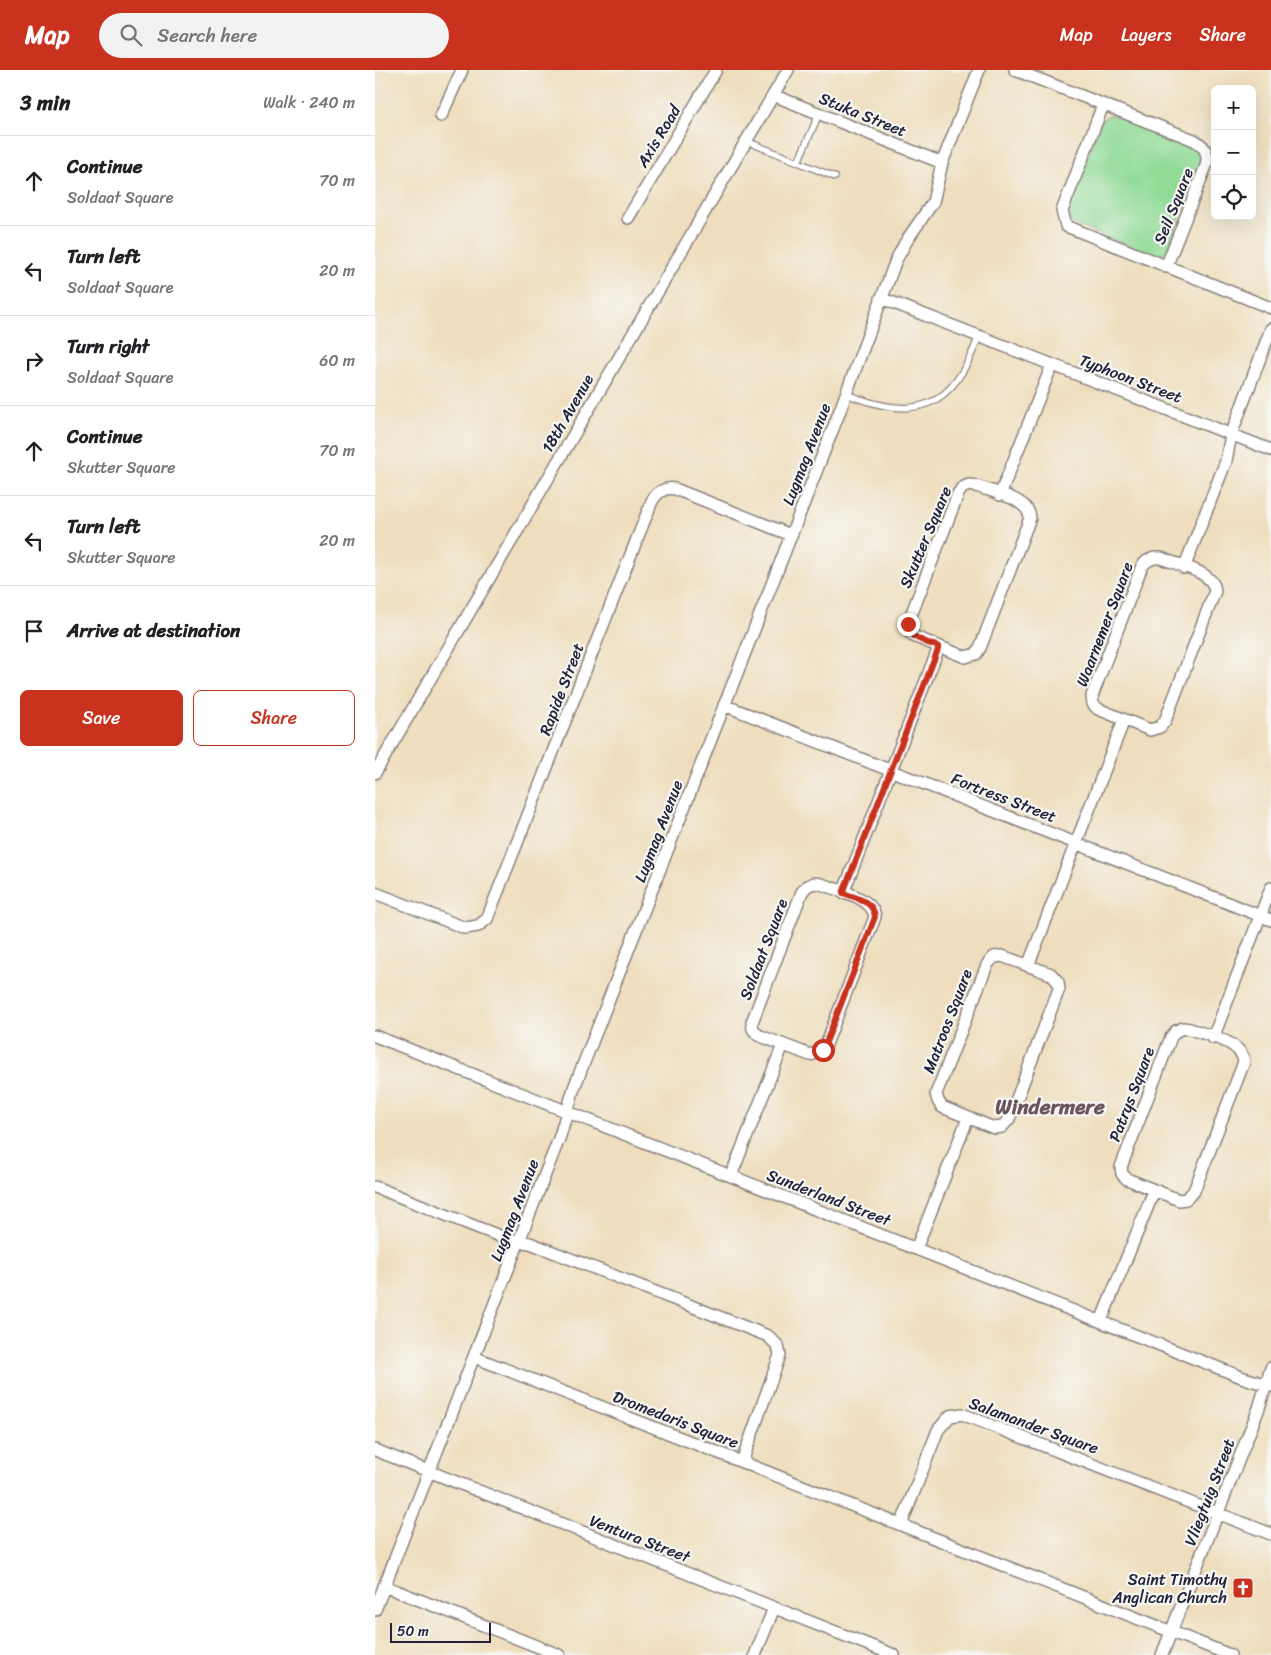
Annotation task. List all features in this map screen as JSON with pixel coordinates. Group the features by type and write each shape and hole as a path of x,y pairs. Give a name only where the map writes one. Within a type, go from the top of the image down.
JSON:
{"street":[{"path":"441,116 462,70"},
{"name":"Axis Road","path":"628,218 716,70"},
{"name":"18th Avenue","path":"375,772 788,70"},
{"name":"Lugmag Avenue","path":"375,1610 560,1136 582,1069 846,394 881,298 907,240 933,202 942,163 979,70"},
{"name":"Seil Square","path":"1015,70 1194,140 1203,146 1206,152 1206,166 1166,267"},
{"name":"Stuka Street","path":"773,95 942,163"},
{"name":"Seil Square","path":"1103,104 1062,211 1063,222 1074,231 1271,308"},
{"name":"Typhoon Street","path":"881,298 1271,450"},
{"path":"1184,568 1226,461 1231,435 1271,329"},
{"path":"1000,495 1052,365"},
{"name":"Skutter Square","path":"969,485 1000,495 1025,506 1031,518 980,648 976,654 965,657 939,647 913,636 909,631 908,624 960,490 969,485"},
{"name":"Rapide Street","path":"375,893 465,928 478,926 487,919 652,501 657,494 666,489 675,489 791,535"},
{"name":"Waarnemer Square","path":"1154,558 1209,578 1214,584 1215,591 1165,721 1160,727 1150,730 1124,720 1098,709 1093,704 1092,696 1144,563 1154,558"},
{"path":"843,893 939,647"},
{"name":"Fortress Street","path":"724,705 1266,918"},
{"path":"1028,966 1124,720"},
{"name":"Soldaat Square","path":"810,884 821,884 869,904 874,910 875,917 825,1046 817,1054 810,1055 783,1045 758,1035 753,1029 752,1022 802,892 810,884"},
{"path":"1213,1038 1266,918 1271,888"},
{"name":"Matroos Square","path":"998,956 1028,966 1054,976 1058,982 1059,989 1009,1119 1002,1127 994,1128 942,1107 936,1094 989,961 998,956"},
{"name":"Patrys Square","path":"1186,1028 1239,1048 1243,1054 1243,1065 1192,1194 1186,1199 1179,1200 1154,1191 1127,1180 1122,1174 1122,1163 1173,1034 1186,1028"},
{"name":"Sunderland Street","path":"375,1036 916,1249 1269,1385"},
{"path":"731,1176 783,1045"},
{"path":"916,1249 968,1118"},
{"path":"375,1187 507,1239 519,1241"},
{"path":"1101,1321 1154,1191"},
{"name":"Dromedaris Square","path":"474,1357 742,1462 779,1360 778,1346 774,1341 768,1336 576,1260 530,1243 519,1241"},
{"name":"Vliegtuig Street","path":"1162,1655 1269,1385 1271,1368"},
{"name":"Salamander Square","path":"901,1525 938,1430 950,1416 962,1414 1271,1534"},
{"name":"Ventura Street","path":"375,1450 894,1655"},
{"path":"742,1462 1230,1655"},
{"path":"384,1586 559,1655"},
{"path":"755,1655 774,1608"}],"lane":[{"path":"798,162 819,113"},
{"path":"746,142 835,177"},
{"path":"846,394 873,404 897,408 910,408 933,400 952,387 965,371 979,336"}],"green space":[{"path":"1109,115 1118,116 1192,145 1201,153 1202,163 1166,253 1158,257 1071,223 1067,209 1101,121"}],"place":[{"name":"Saint Timothy Anglican Church","path":"1243,1588"}],"district":[{"name":"Windermere","path":"1050,1107"}],"route":[{"path":"823,1050 875,917 872,906 843,893 939,647 913,636 909,631 908,624"}]}
